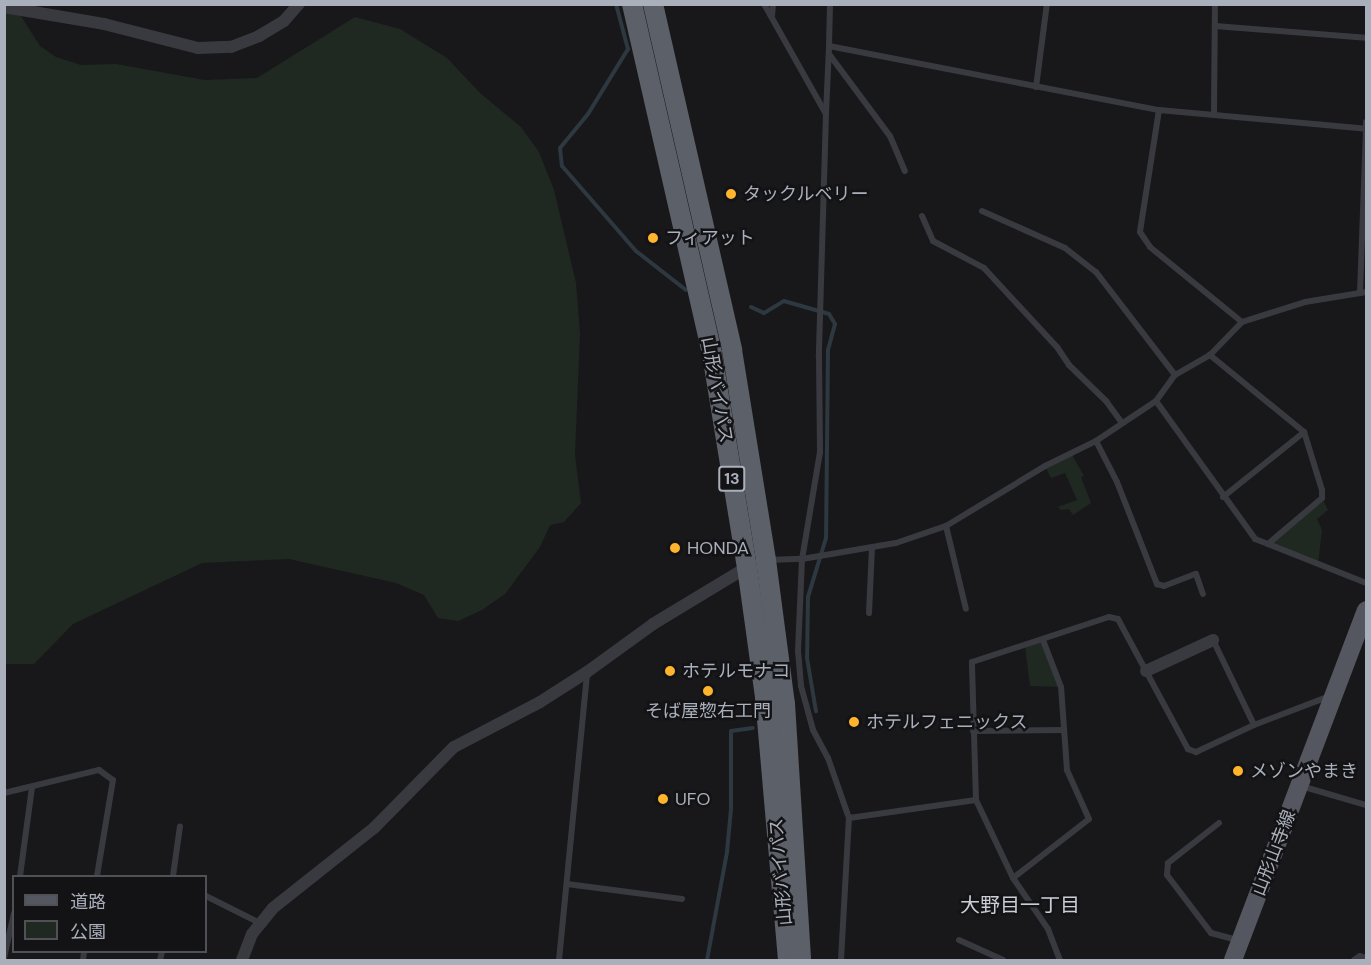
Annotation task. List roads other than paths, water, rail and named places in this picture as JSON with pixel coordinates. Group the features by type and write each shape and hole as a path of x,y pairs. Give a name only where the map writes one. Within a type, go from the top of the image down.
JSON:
{"highway":[{"name":"山形バイパス","path":"632,4 712,354 747,567 765,697 788,960"},
{"name":"山形バイパス","path":"653,4 732,350 766,560 784,704 801,960"}],"main road":[{"name":"山形山寺線","path":"1233,960 1366,610"}],"street":[{"path":"4,7 104,24 198,48 231,47 259,36 284,21 299,4"},
{"path":"242,960 252,934 273,908 374,828 454,747 540,702 587,672 652,624 747,567"},
{"path":"1146,671 1213,640"}],"lane":[{"path":"764,4 826,114"},
{"path":"772,17 773,4"},
{"path":"830,4 820,324 820,452 802,559 798,651 801,686 813,730 828,758 849,818 841,960"},
{"path":"1036,87 1047,4"},
{"path":"1214,114 1215,4"},
{"path":"1215,26 1366,38"},
{"path":"829,46 1159,110 1366,129"},
{"path":"829,54 890,136 904,171"},
{"path":"1159,110 1140,232 1150,247 1242,322"},
{"path":"747,567 766,560 802,559 896,543 946,526 1015,483 1096,441 1156,401 1175,375 1210,355 1242,322 1305,303 1363,293 1366,122"},
{"path":"982,211 1065,248 1096,272 1175,375"},
{"path":"922,216 933,241 984,268 1057,347 1069,365 1106,401 1122,423"},
{"path":"1210,355 1304,432 1322,490 1322,498 1268,544"},
{"path":"1156,401 1255,539 1366,583"},
{"path":"1223,497 1304,432"},
{"path":"1096,441 1117,482 1157,584 1164,586 1196,574 1203,594"},
{"path":"946,526 966,609"},
{"path":"869,613 872,547"},
{"path":"1060,960 1048,929 1013,878 976,801 972,662 1109,617 1118,619 1188,748 1196,752 1254,725 1335,694"},
{"path":"1013,878 1089,819 1067,770 1061,687 1043,640"},
{"path":"1213,640 1254,725"},
{"path":"559,960 587,672"},
{"path":"973,731 1063,730"},
{"path":"4,793 99,770 113,780 97,875"},
{"path":"1300,786 1366,805"},
{"path":"20,875 32,787"},
{"path":"849,818 976,801"},
{"path":"1220,823 1168,863 1167,875 1211,933 1240,940"},
{"path":"173,875 180,826"},
{"path":"567,884 682,899"},
{"path":"207,897 260,924"},
{"path":"4,958 12,922"},
{"path":"959,940 1003,960"},
{"path":"1354,960 1360,956 1366,958"}],"waterway":[{"path":"616,4 628,49 588,114 560,148 562,166 636,251 686,290"},
{"path":"751,307 764,313 784,301 829,314 835,324 828,350 826,538 808,597 807,658 816,711"},
{"path":"707,960 727,852 731,809 731,731 753,728"}],"place":[{"name":"タックルベリー","path":"731,194"},
{"name":"フィアット","path":"653,238"},
{"name":"HONDA","path":"675,548"},
{"name":"ホテルモナコ","path":"670,671"},
{"name":"そば屋惣右工門","path":"708,691"},
{"name":"ホテルフェニックス","path":"854,722"},
{"name":"メゾンやまき","path":"1238,771"},
{"name":"UFO","path":"663,799"}],"district":[{"name":"大野目一丁目","path":"1020,905"}]}
